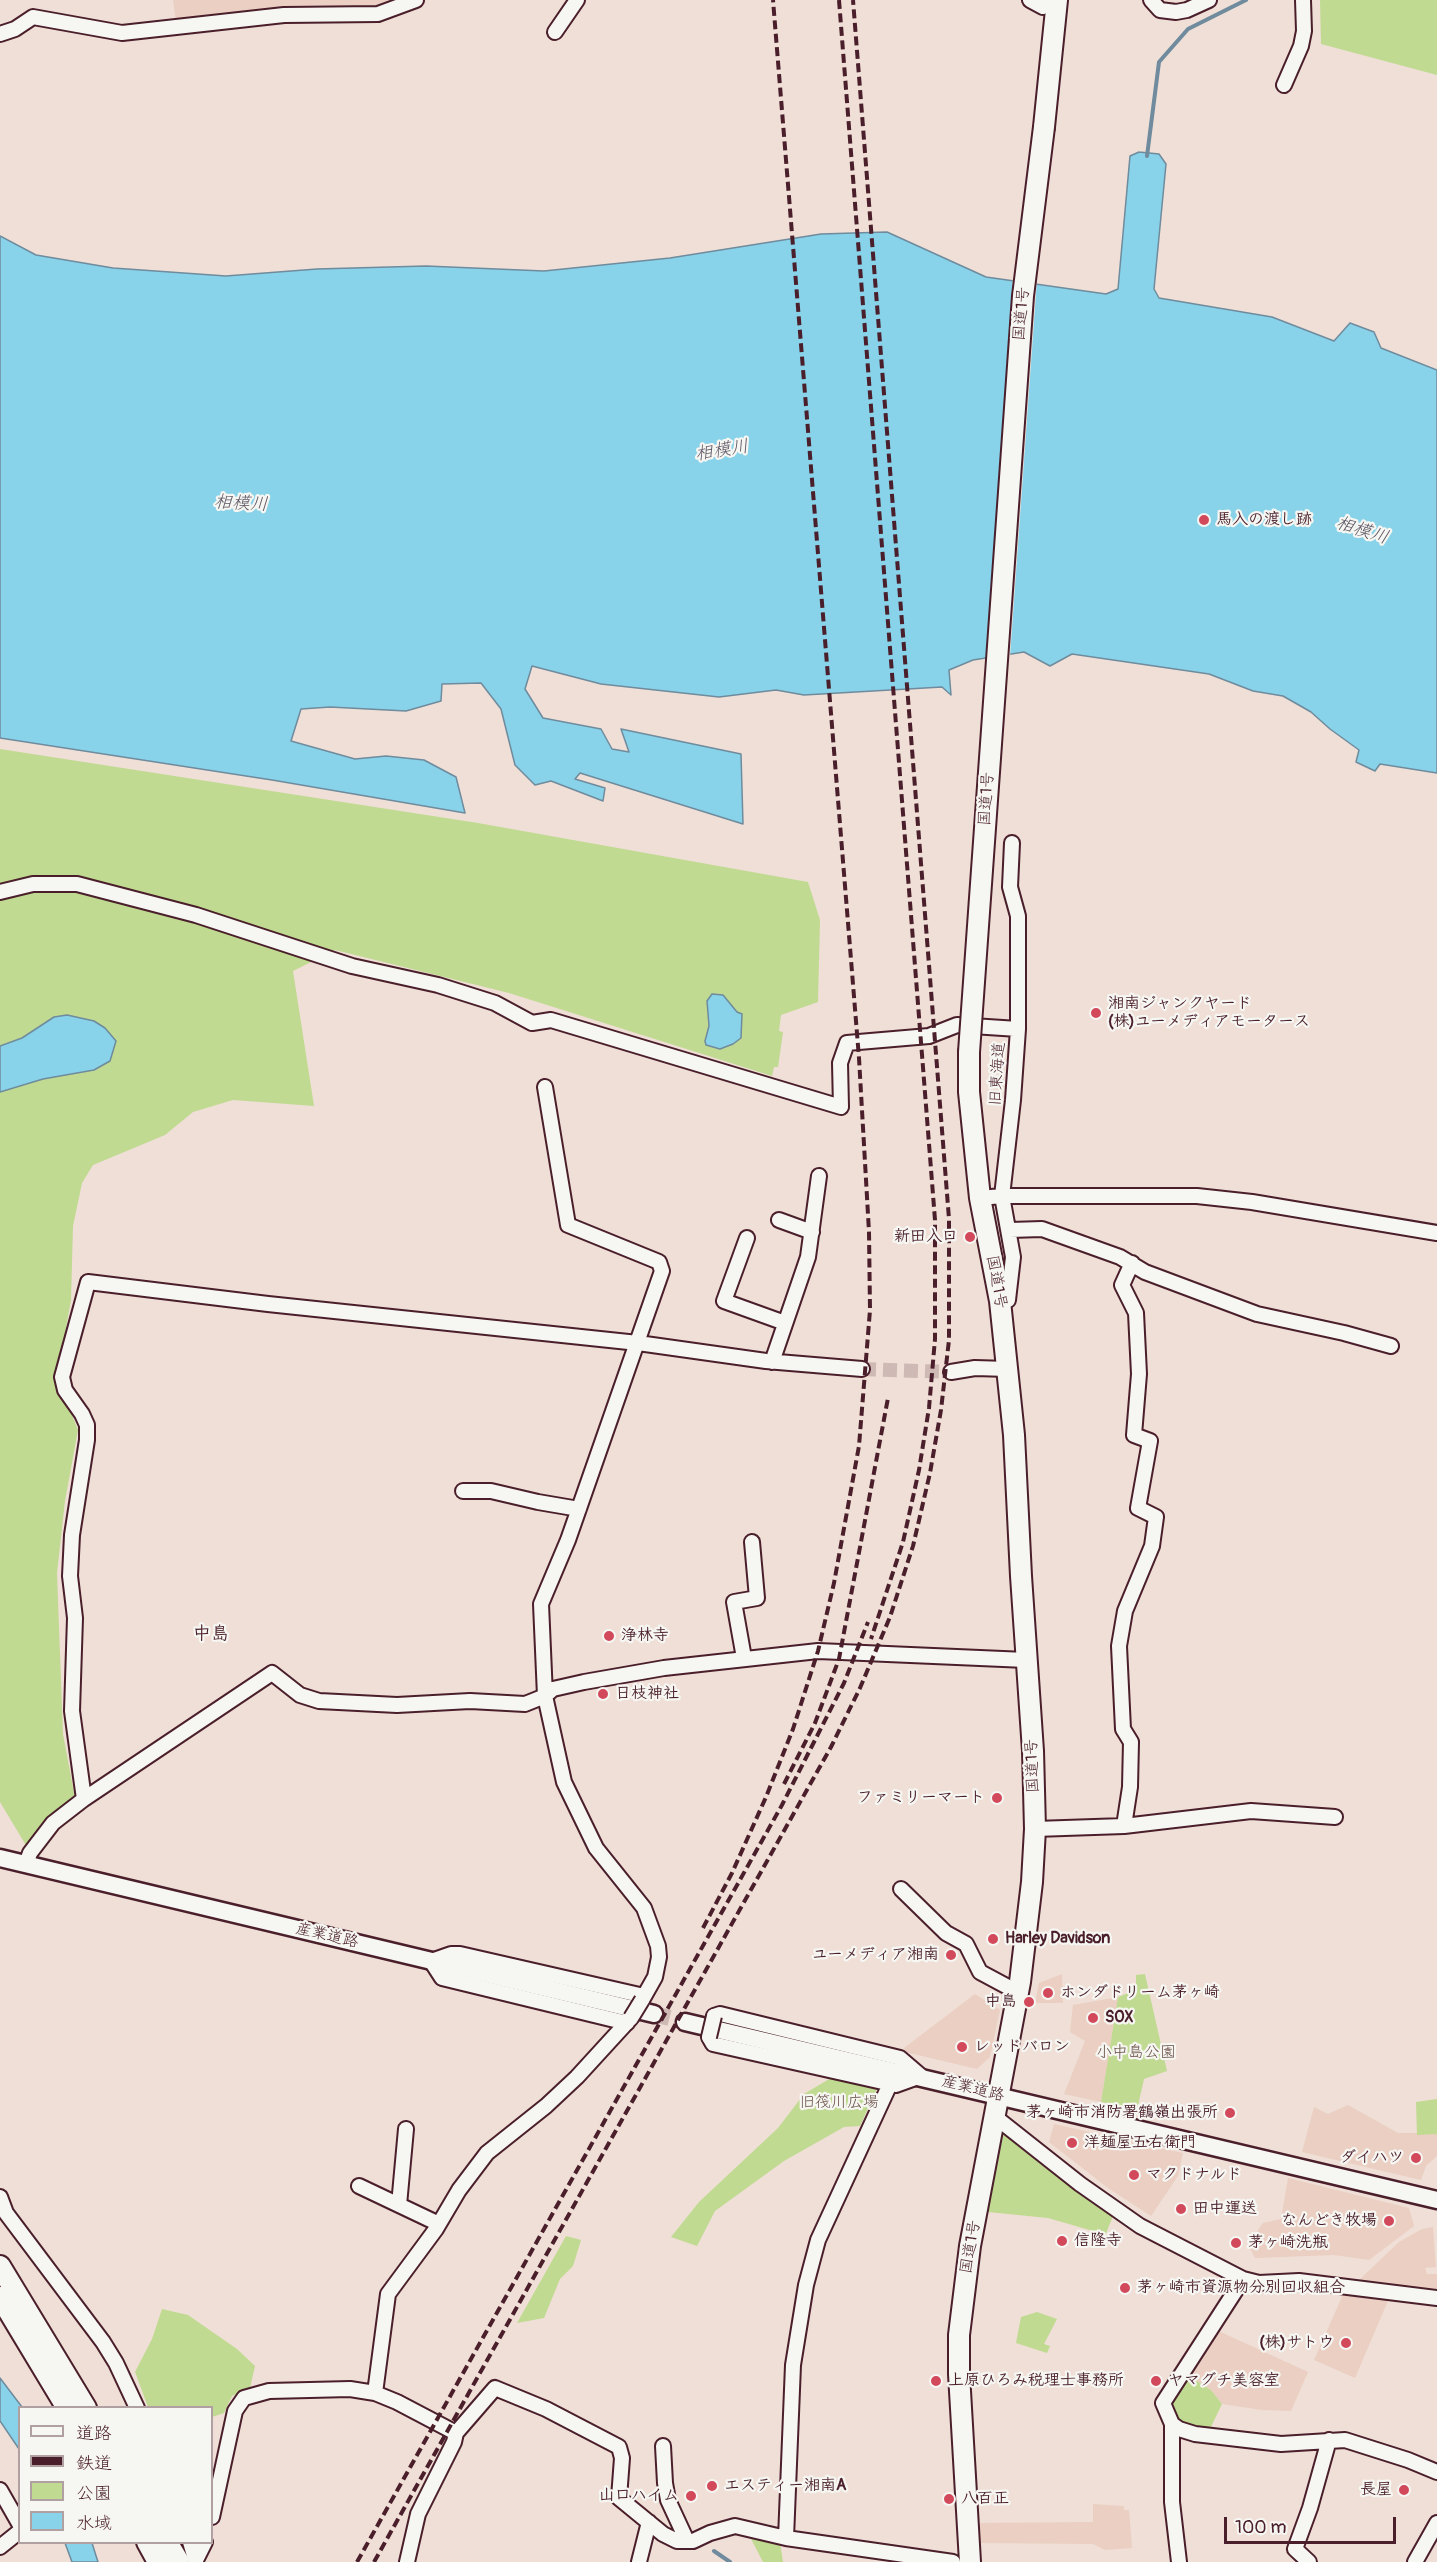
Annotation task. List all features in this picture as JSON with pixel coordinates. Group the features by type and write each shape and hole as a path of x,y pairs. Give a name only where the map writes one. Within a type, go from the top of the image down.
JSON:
{"highway":[{"name":"国道1号","path":"970,2562 959,2374 959,2335 970,2246 1018,1996 1032,1882 1035,1829 1033,1751 1014,1435 1000,1301 980,1198 969,1092 969,1052 1023,296 1057,0"},
{"path":"0,2266 86,2406"},
{"path":"0,2297 66,2406"},
{"path":"148,2544 159,2562"},
{"path":"169,2544 190,2561"}],"main road":[{"name":"産業道路","path":"0,1858 654,2014"},
{"name":"産業道路","path":"685,2022 1437,2199"}],"street":[{"path":"0,34 15,29 33,17 122,33 284,15 378,14 416,0"},
{"path":"555,32 578,0"},
{"path":"1030,0 1043,7 1043,0"},
{"path":"1151,0 1160,10 1176,12 1187,10 1209,0"},
{"path":"1284,85 1301,46 1304,31 1303,0"},
{"name":"旧東海道","path":"1000,1301 1008,1300 1012,1278 1010,1230 1002,1196 1018,1029 1018,915 1010,887 1012,843"},
{"path":"0,892 33,884 77,884 196,915 352,966 457,991 495,1003 532,1023 551,1020 841,1107 840,1063 847,1043 929,1036 957,1025 1018,1029"},
{"path":"375,2393 388,2294 487,2153 546,2106 577,2077 629,2021 648,1993 655,1977 659,1957 644,1908 596,1848 576,1811 564,1782 545,1696 541,1604 579,1509 662,1271 659,1262 568,1225 545,1087"},
{"path":"772,1362 808,1257 819,1176"},
{"path":"980,1198 1118,1195 1226,1198 1437,1233"},
{"path":"779,1220 812,1232"},
{"path":"1010,1230 1042,1229 1132,1263 1145,1272 1257,1314 1391,1346"},
{"path":"747,1238 724,1301 785,1323"},
{"path":"1124,1826 1130,1787 1131,1742 1123,1729 1119,1646 1125,1611 1152,1546 1156,1517 1138,1508 1150,1442 1134,1436 1139,1374 1136,1313 1122,1285 1132,1263"},
{"path":"84,1799 72,1711 75,1618 70,1576 72,1535 87,1440 87,1425 65,1390 63,1377 88,1282 268,1304 638,1343 772,1362 862,1369"},
{"path":"951,1372 975,1368 1008,1369"},
{"path":"463,1491 491,1491 538,1503 579,1509"},
{"path":"744,1658 734,1602 757,1598 752,1542"},
{"path":"26,1864 30,1853 54,1823 84,1799 272,1673 300,1695 319,1701 397,1705 470,1701 525,1704 545,1696 553,1689 584,1682 663,1668 818,1651 1026,1660"},
{"path":"1035,1829 1124,1826 1251,1811 1335,1817"},
{"path":"901,1889 946,1933 966,1944 980,1972 1008,1987 1018,1996"},
{"path":"629,2021 442,1978 431,1960 451,1954 460,1954 643,1998"},
{"path":"720,2014 900,2058 921,2076 896,2085 890,2084 713,2044 709,2037 714,2016 720,2014"},
{"path":"786,2538 793,2365 805,2293 818,2240 890,2084"},
{"path":"994,2116 1080,2184 1140,2226 1243,2279 1259,2283 1299,2281 1437,2298"},
{"path":"399,2205 406,2129"},
{"path":"359,2186 439,2224"},
{"path":"0,2197 6,2213 103,2342 116,2362 136,2406"},
{"path":"1179,2562 1172,2502 1172,2424 1163,2403 1243,2279"},
{"path":"407,2562 418,2514 454,2442 456,2433 495,2388 546,2409 619,2447 622,2458 619,2498 677,2541 693,2541 726,2527 735,2526 786,2538 953,2562"},
{"path":"213,2512 235,2411 244,2398 269,2391 350,2389 375,2393 398,2402 456,2433"},
{"path":"1172,2424 1195,2434 1281,2444 1345,2440 1362,2444 1437,2472"},
{"path":"1309,2562 1295,2549 1310,2508 1329,2440"},
{"path":"663,2446 668,2500 687,2541"},
{"path":"0,2490 18,2522"},
{"path":"639,2562 650,2522"},
{"path":"1415,2562 1437,2523"},
{"path":"0,2547 18,2533"},
{"path":"190,2544 190,2561"},
{"path":"190,2561 203,2544"}],"shaded area":[{"path":"173,0 399,0 387,5 176,22"},
{"name":"ホンダドリーム茅ヶ崎","path":"1062,1974 1063,2003 1035,2003 1039,1983"},
{"path":"975,1994 1000,2010 990,2057 977,2069 905,2052 904,2048"},
{"name":"SOX","path":"1118,1997 1101,2102 1064,2094 1085,2041 1070,2032 1073,2005"},
{"path":"1348,2105 1398,2133 1437,2133 1437,2156 1426,2166 1421,2180 1302,2152 1314,2107 1328,2114"},
{"path":"1054,2124 1183,2153 1178,2176 1151,2216 1108,2188 1049,2142"},
{"path":"1288,2178 1409,2208 1414,2226 1369,2260 1334,2255 1255,2258 1248,2244 1263,2223 1281,2219"},
{"path":"1433,2227 1436,2267 1425,2268 1427,2274 1437,2274 1437,2292 1358,2281 1399,2242 1422,2229"},
{"path":"1345,2290 1390,2296 1355,2378 1314,2360"},
{"path":"1212,2328 1308,2372 1291,2411 1262,2410 1222,2404 1211,2390 1184,2372"},
{"path":"1093,2504 1124,2506 1124,2510 1129,2510 1132,2548 1105,2550 1093,2544 980,2543 980,2523 1093,2522"}],"green space":[{"path":"1320,0 1437,0 1437,75 1321,44"},
{"path":"0,749 478,823 808,882 820,920 818,1002 781,1015 779,1031 783,1032 778,1067 774,1067 772,1076 509,993 335,950 293,971 314,1106 233,1100 193,1112 165,1135 93,1165 82,1183 73,1226 71,1300 57,1378 78,1430 65,1501 57,1573 63,1734 75,1798 51,1818 27,1847 0,1802"},
{"name":"小中島公園","path":"1145,1974 1167,2071 1144,2079 1137,2110 1101,2102 1118,1997 1136,1990 1136,1975"},
{"name":"旧筏川広場","path":"836,2075 879,2084 860,2126 844,2127 784,2161 715,2211 697,2246 671,2237 699,2202 778,2128 804,2094"},
{"path":"1437,2099 1437,2134 1417,2135 1416,2102"},
{"path":"1003,2135 1017,2141 1113,2216 1101,2246 1090,2241 1093,2231 1048,2218 988,2212"},
{"path":"566,2236 581,2240 573,2266 560,2279 544,2318 517,2323"},
{"path":"162,2309 188,2315 237,2349 255,2366 250,2388 232,2396 224,2413 213,2417 213,2406 148,2406 135,2372 152,2339"},
{"path":"1037,2312 1057,2319 1044,2344 1050,2346 1047,2353 1016,2343 1021,2317"},
{"path":"1183,2372 1211,2390 1222,2404 1208,2433 1172,2424 1163,2403"},
{"path":"748,2533 780,2542 783,2562 763,2562"}],"water":[{"name":"相模川","path":"1139,152 1159,154 1166,164 1154,289 1159,298 1272,317 1334,341 1350,323 1374,332 1381,348 1437,370 1437,773 1380,764 1375,771 1356,762 1359,750 1311,712 1283,696 1253,691 1209,674 1072,654 1050,666 1024,652 973,660 949,670 951,695 942,687 804,695 776,690 719,697 601,684 532,666 525,689 543,718 601,729 612,749 629,752 621,729 741,754 743,824 580,773 575,779 605,788 603,801 551,781 535,785 515,765 501,709 481,683 442,684 441,701 406,711 330,707 301,709 291,741 355,759 386,756 424,760 456,777 465,813 272,780 0,738 0,236 36,255 113,268 226,276 317,269 426,266 544,271 670,258 821,234 887,232 986,277 1106,294 1118,289 1130,156"},
{"path":"712,994 723,995 737,1012 742,1014 741,1038 720,1049 706,1045 705,1041 709,1026 707,1001"},
{"path":"67,1015 94,1021 105,1028 116,1041 110,1061 94,1070 43,1079 0,1092 0,1046 22,1038 54,1017"},
{"path":"0,2378 21,2406 18,2406 18,2448 0,2421"},
{"path":"65,2544 92,2544 98,2562 72,2562"}],"pier":[{"path":"1013,277 1037,280 1010,657 986,661"}],"waterway":[{"path":"1147,156 1159,62 1188,29 1246,0"},
{"path":"714,2551 730,2562"}],"tunnel":[{"path":"862,1369 951,1372"},
{"path":"654,2014 685,2022"}],"railway":[{"path":"703,1928 732,1873 766,1797 793,1729 818,1651 834,1583 859,1446 870,1310 869,1232 859,1058 773,0"},
{"path":"839,0 935,1220 935,1339 929,1408 919,1470 903,1542 871,1639"},
{"path":"374,2562 831,1747 860,1688 890,1617 913,1546 930,1473 941,1410 949,1340 949,1219 853,0"},
{"path":"784,1784 815,1723 839,1659 888,1398"},
{"path":"357,2562 782,1805 844,1683 868,1622"}],"place":[{"name":"馬入の渡し跡","path":"1204,520"},
{"name":"湘南ジャンクヤード (株)ユーメディアモータース","path":"1096,1013"},
{"name":"新田入口","path":"970,1237"},
{"name":"浄林寺","path":"609,1636"},
{"name":"日枝神社","path":"603,1694"},
{"name":"ファミリーマート","path":"997,1798"},
{"name":"Harley Davidson","path":"993,1939"},
{"name":"ユーメディア湘南","path":"951,1955"},
{"name":"ホンダドリーム茅ヶ崎","path":"1048,1993"},
{"name":"中島","path":"1029,2002"},
{"name":"SOX","path":"1093,2018"},
{"name":"レッドバロン","path":"962,2047"},
{"name":"茅ヶ崎市消防署鶴嶺出張所","path":"1230,2113"},
{"name":"洋麺屋五右衛門","path":"1072,2143"},
{"name":"ダイハツ","path":"1416,2158"},
{"name":"マクドナルド","path":"1134,2175"},
{"name":"田中運送","path":"1181,2209"},
{"name":"なんどき牧場","path":"1389,2221"},
{"name":"信隆寺","path":"1062,2241"},
{"name":"茅ヶ崎洗瓶","path":"1236,2243"},
{"name":"茅ヶ崎市資源物分別回収組合","path":"1125,2288"},
{"name":"(株)サトウ","path":"1346,2343"},
{"name":"上原ひろみ税理士事務所","path":"936,2381"},
{"name":"ヤマグチ美容室","path":"1156,2381"},
{"name":"エスティー湘南A","path":"712,2486"},
{"name":"長屋","path":"1404,2490"},
{"name":"山口ハイム","path":"691,2496"},
{"name":"八百正","path":"949,2499"}],"district":[{"name":"中島","path":"211,1634"}]}
